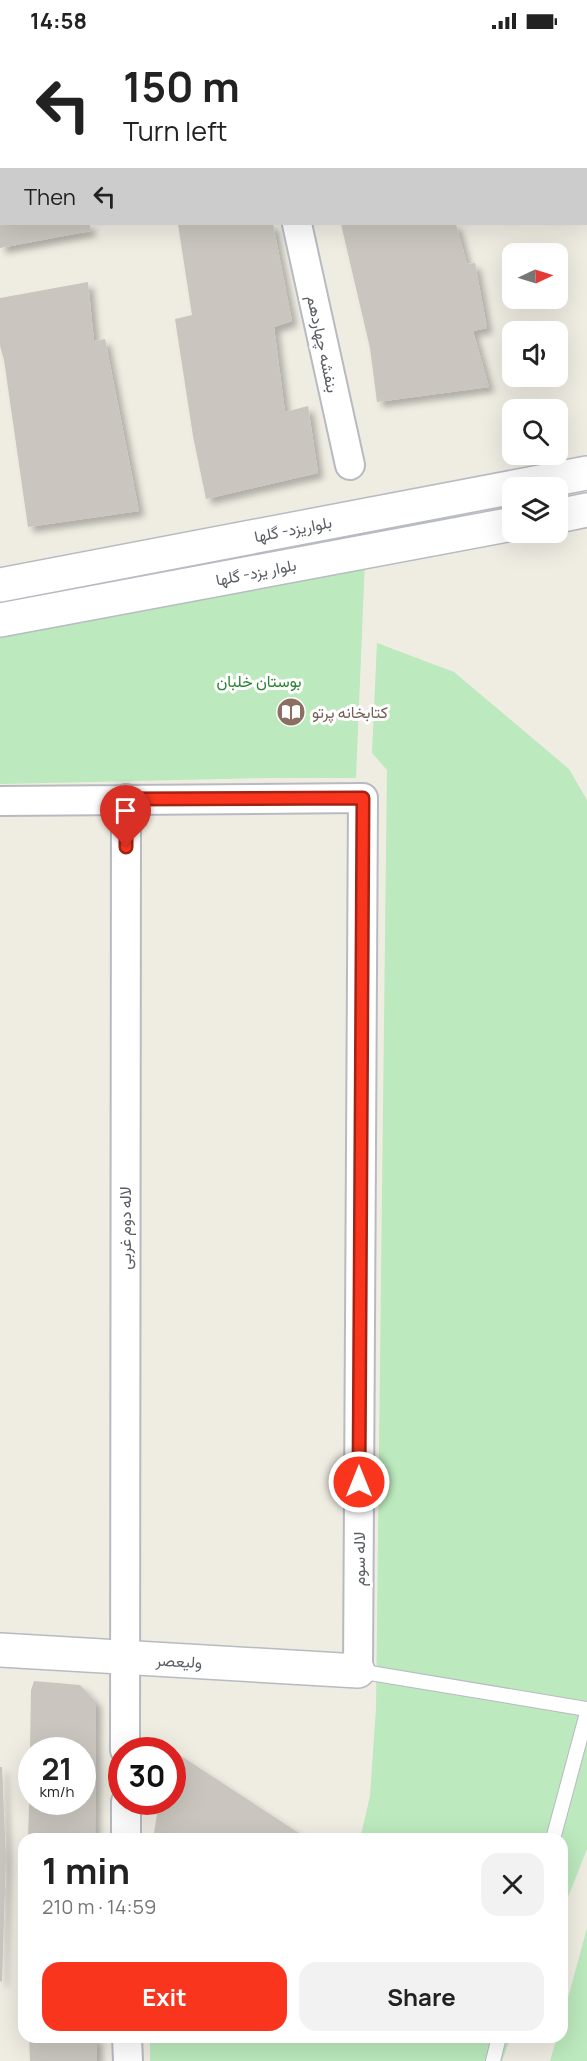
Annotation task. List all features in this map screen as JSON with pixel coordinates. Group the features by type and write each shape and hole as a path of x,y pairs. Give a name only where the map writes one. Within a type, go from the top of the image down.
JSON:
{"main road":[{"name":"بلواریزد- گلها","path":"0,585 587,473"},
{"path":"568,514 587,510"},
{"name":"بلوار یزد- گلها","path":"0,620 502,526"},
{"name":"ولیعصر","path":"0,1650 358,1671"}],"street":[{"name":"بنفشه چهاردهم","path":"297,225 350,465"},
{"name":"لاله سوم","path":"126,799 363,798 358,1671"},
{"path":"0,801 126,799"},
{"name":"لاله دوم غربی","path":"125,1737 126,799"},
{"path":"126,1815 126,1833"},
{"path":"127,2043 128,2061"}],"lane":[{"path":"358,1671 587,1711 555,1833"},
{"path":"493,2061 498,2043"}],"green space":[{"name":"بوستان خلبان","path":"365,559 356,778 0,784 0,634"},
{"path":"377,643 454,672 569,769 587,800 587,1849 568,1897 568,1833 361,1833 370,1796 376,1708 387,770 372,753"},
{"path":"587,1928 587,2061 550,2061 555,2043 568,2043 568,1998"},
{"path":"150,2043 509,2043 502,2061 150,2061"}],"building":[{"path":"0,225 90,225 90,231 0,248"},
{"path":"178,225 273,225 292,321 274,327 285,412 308,406 318,473 206,499 193,436 175,319 192,315"},
{"path":"341,225 456,225 467,264 475,263 487,328 473,331 489,387 377,402 370,348"},
{"path":"88,282 94,341 105,339 139,511 28,527 4,360 0,346 0,298"},
{"path":"34,1681 80,1685 96,1702 96,1737 30,1737 31,1690"},
{"path":"186,1759 299,1833 154,1833 157,1815 186,1815"},
{"path":"0,1767 2,1767 6,1857 2,1982 0,1981"},
{"path":"29,1815 95,1815 95,1833 28,1833"},
{"path":"29,2043 97,2043 97,2061 30,2061"}],"place":[{"name":"كتابخانه پرتو","path":"291,712"}],"route":[{"path":"126,847 126,799 363,798 359,1482"}]}
